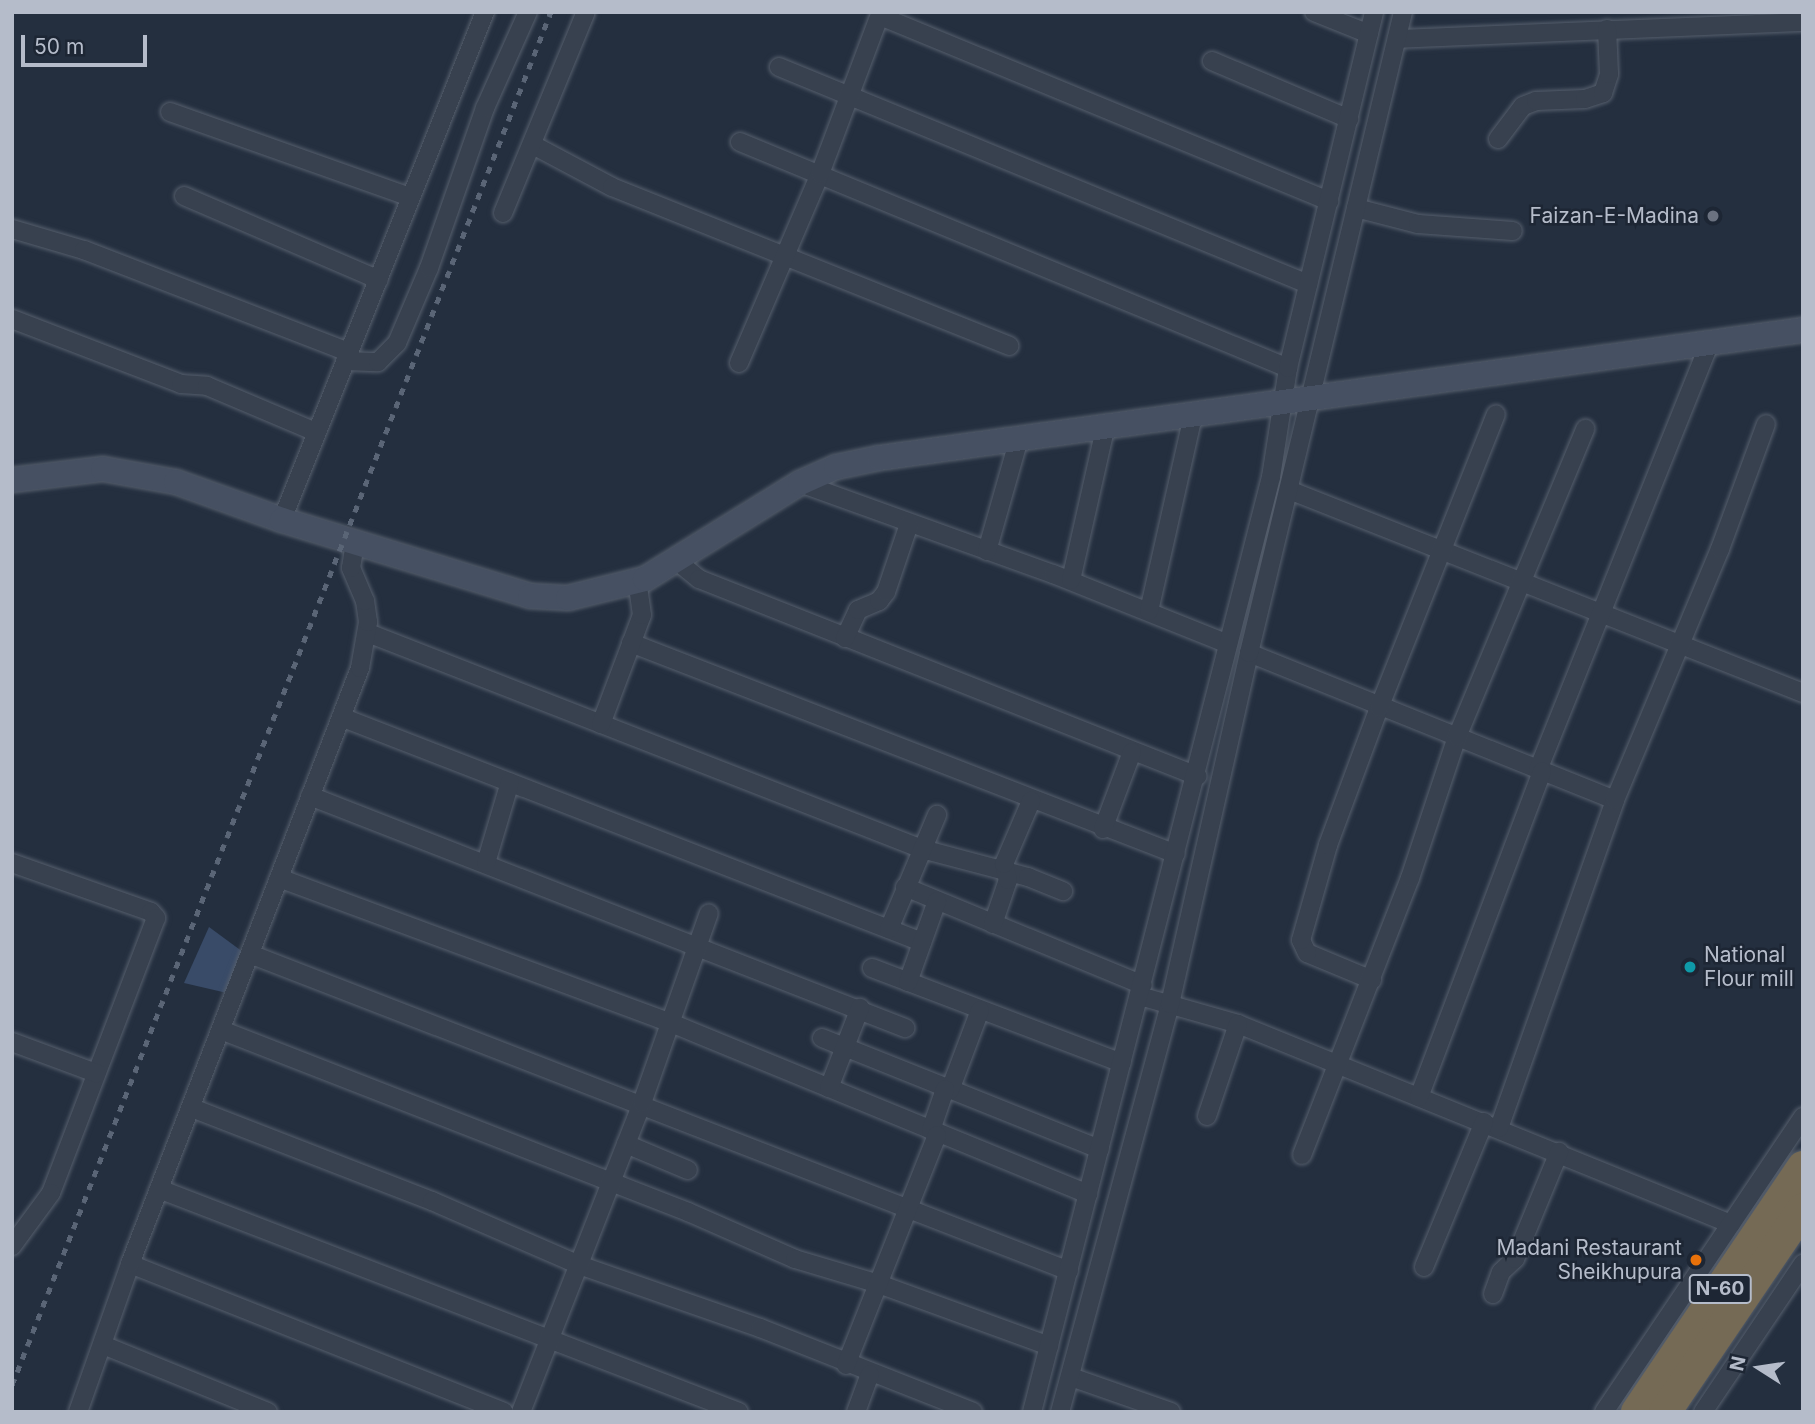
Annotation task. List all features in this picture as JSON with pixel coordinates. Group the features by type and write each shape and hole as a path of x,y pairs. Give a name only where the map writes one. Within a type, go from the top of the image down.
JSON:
{"highway":[{"name":"N-60","path":"1637,1412 1803,1167"},
{"name":"N-60","path":"1665,1412 1803,1209"}],"main road":[{"path":"12,480 103,469 176,482 282,520 530,596 568,598 637,581 678,562 800,483 836,467 879,458 1018,442 1803,330"}],"street":[{"path":"282,520 485,12"},
{"path":"12,229 84,250 347,356 379,362 397,343 429,268 485,108 528,12"},
{"path":"503,213 586,12"},
{"path":"1314,12 1369,34"},
{"path":"1032,1412 1197,776 1271,477 1289,368 1374,12"},
{"path":"1060,1412 1170,1004 1249,653 1404,12"},
{"path":"739,363 820,174 880,14 1329,201"},
{"path":"1397,39 1794,19"},
{"path":"1498,139 1523,106 1536,101 1585,99 1603,93 1609,75 1608,29"},
{"path":"1212,61 1349,118"},
{"path":"779,67 1308,284"},
{"path":"170,112 410,197"},
{"path":"740,142 1289,368"},
{"path":"533,145 612,187 1009,346"},
{"path":"184,196 379,280"},
{"path":"1356,208 1418,224 1513,231"},
{"path":"12,319 181,384 207,386 316,432"},
{"path":"1419,1097 1601,611 1710,343"},
{"path":"1372,980 1307,953 1301,943 1328,845 1378,708 1496,414"},
{"path":"1149,611 1193,416"},
{"path":"1424,1267 1491,1125 1615,800 1720,549 1766,424"},
{"path":"1071,580 1105,429"},
{"path":"1302,1155 1372,980 1457,737 1519,579 1533,558 1585,429"},
{"path":"988,551 1018,442"},
{"path":"800,483 1071,580 1228,644"},
{"path":"1289,490 1802,692"},
{"path":"845,638 858,610 879,601 886,592 909,524"},
{"path":"78,1412 130,1264 341,717 368,633 365,601 351,568 355,542"},
{"path":"678,562 699,579 1197,776"},
{"path":"601,724 642,615 637,581"},
{"path":"368,633 922,849 1004,873 1028,877 1063,891"},
{"path":"631,643 1103,829 1176,854"},
{"path":"1249,653 1378,708 1615,800"},
{"path":"341,717 922,942"},
{"path":"1103,829 1132,752"},
{"path":"486,863 510,782"},
{"path":"310,796 860,1008 905,1028"},
{"path":"993,924 1007,883 1004,873 1031,801"},
{"path":"889,929 937,815"},
{"path":"12,863 151,912 156,918 51,1194 12,1245"},
{"path":"279,878 671,1023 1088,1194"},
{"path":"905,887 1170,1004 1238,1024 1731,1224"},
{"path":"908,982 937,901"},
{"path":"521,1412 642,1103 709,913"},
{"path":"250,954 642,1103 909,1211 1069,1271"},
{"path":"872,968 1122,1063"},
{"path":"829,1088 860,1008"},
{"path":"846,1364 909,1211 948,1090 980,1010"},
{"path":"1207,1116 1238,1024"},
{"path":"221,1030 795,1259 879,1284 1049,1346"},
{"path":"822,1038 1100,1149"},
{"path":"12,1042 96,1073"},
{"path":"192,1108 432,1201 579,1265 737,1319 870,1374 973,1412"},
{"path":"1604,1412 1803,1118"},
{"path":"626,1144 688,1170"},
{"path":"1493,1294 1501,1272 1515,1259 1559,1152"},
{"path":"159,1189 739,1412"},
{"path":"130,1264 504,1412"},
{"path":"1703,1412 1803,1264"},
{"path":"103,1345 268,1412"},
{"path":"856,1412 870,1374"},
{"path":"1071,1377 1171,1412"}],"water":[{"path":"209,927 243,952 227,993 184,983"}],"railway":[{"path":"12,1385 551,12"}],"place":[{"name":"Faizan-E-Madina","path":"1713,216"},
{"name":"National Flour mill","path":"1690,967"},
{"name":"Madani Restaurant Sheikhupura","path":"1696,1260"}]}
